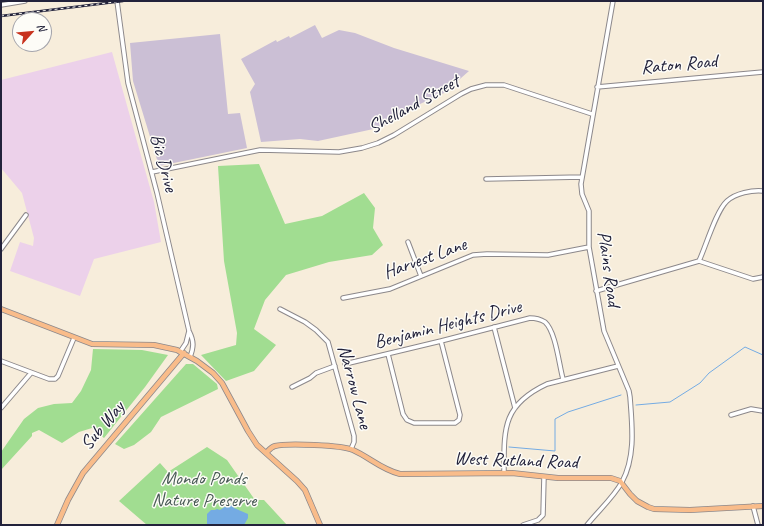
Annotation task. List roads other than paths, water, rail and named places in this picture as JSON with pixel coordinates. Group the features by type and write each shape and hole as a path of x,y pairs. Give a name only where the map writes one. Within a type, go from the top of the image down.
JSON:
{"main road":[{"path":"1,309 92,344 147,344 168,348 190,357 208,369 222,383 257,445 305,490 320,525"},
{"name":"Sub Way","path":"57,525 68,500 83,473 182,353"},
{"name":"West Rutland Road","path":"266,453 272,447 283,445 339,447 351,449 385,469 400,474 504,473 565,478 611,478 618,479 622,482"},
{"path":"622,482 637,501 654,509 690,510 763,506"}],"street":[{"path":"1,5 25,1"},
{"name":"Bic Drive","path":"117,1 128,83 152,172 189,331 192,337 193,346 190,357"},
{"name":"Plains Road","path":"587,525 622,482 630,459 632,436 630,397 604,331 596,291 590,247 589,211 581,189 592,114 613,1"},
{"name":"Raton Road","path":"597,87 763,72"},
{"name":"Shelland Street","path":"152,172 260,150 339,152 362,148 378,143 394,135 461,94 471,89 486,85 512,87 592,114"},
{"path":"486,179 582,177"},
{"path":"699,261 720,212 727,201 738,195 755,191 763,191"},
{"path":"1,249 26,215"},
{"path":"408,242 421,276"},
{"name":"Harvest Lane","path":"343,298 390,289 473,255 548,255 590,247"},
{"path":"596,291 699,261 753,279 763,278"},
{"name":"Narrow Lane","path":"280,309 305,322 328,342 354,436 354,442 351,449"},
{"name":"Benjamin Heights Drive","path":"345,364 530,318 536,318 545,323 553,336 563,380"},
{"path":"494,327 515,408"},
{"path":"182,353 189,331"},
{"path":"1,361 51,380 57,378 74,338"},
{"path":"388,354 403,414 407,420 416,423 455,423 459,420 460,415 441,341"},
{"path":"292,387 310,378 316,373 335,366"},
{"path":"504,473 504,435 510,417 522,399 537,388 547,384 618,366"},
{"path":"1,408 31,373"},
{"path":"731,415 751,410 763,411"},
{"path":"523,525 538,520 543,515 544,477"},
{"path":"753,506 758,525"},
{"path":"590,521 594,525"}],"water":[{"path":"233,505 234,508 248,514 248,518 244,525 206,525 207,514 211,510 220,510 226,506"}],"waterway":[{"path":"636,405 670,402 700,383 709,373 745,347 763,355"},
{"path":"509,447 555,451 555,419 568,412 621,395"}],"railway":[{"path":"1,16 123,1"}],"park label":[{"name":"Mondo Ponds Nature Preserve","path":"204,490"}]}
